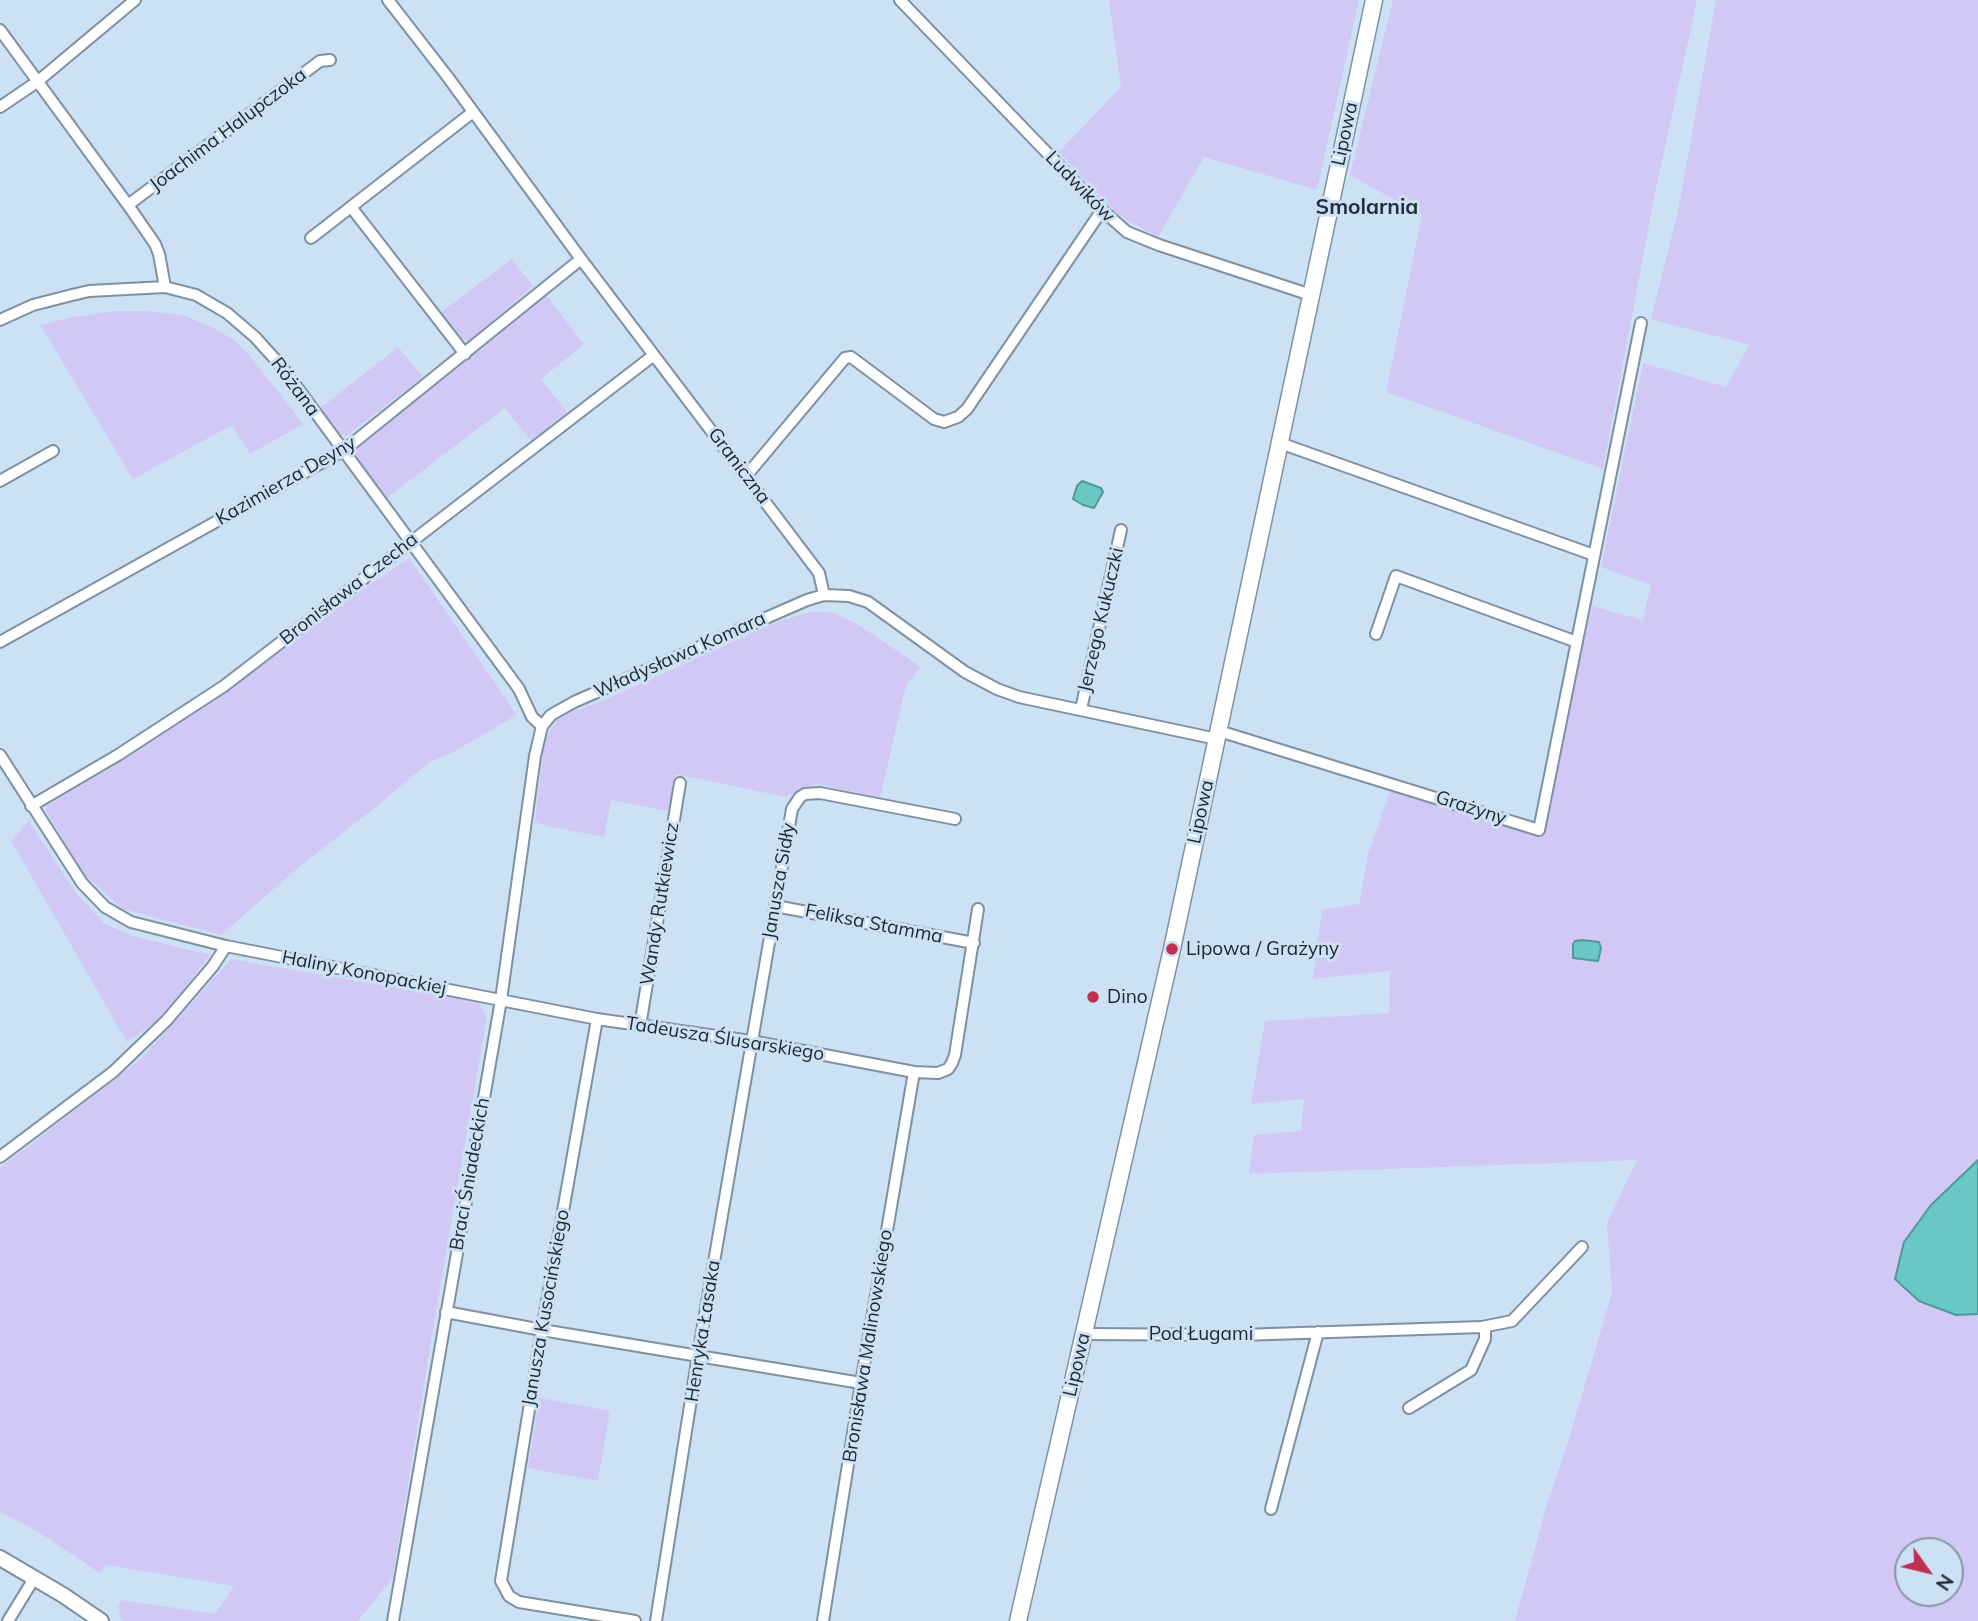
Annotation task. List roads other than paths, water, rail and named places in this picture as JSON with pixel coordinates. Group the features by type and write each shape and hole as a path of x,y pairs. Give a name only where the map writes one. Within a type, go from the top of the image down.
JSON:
{"main road":[{"name":"Lipowa","path":"1018,1621 1218,735 1374,0"}],"street":[{"path":"0,107 37,82 135,0"},
{"name":"Graniczna","path":"388,0 818,573 824,595"},
{"name":"Ludwików","path":"900,0 1121,228 1133,236 1311,296"},
{"path":"0,30 155,244 165,287"},
{"name":"Joachima Halupczoka","path":"128,205 320,61 330,60"},
{"path":"311,238 472,112"},
{"path":"351,207 464,354"},
{"path":"746,476 845,358 851,357 934,419 944,422 958,417 967,409 1102,211"},
{"name":"Kazimierza Deyny","path":"0,642 343,451 581,259"},
{"name":"Różana","path":"0,320 33,305 89,291 165,287 188,292 227,313 255,337 282,367 519,689 532,717 542,726"},
{"name":"Grażyny","path":"1218,735 1539,830 1642,323"},
{"name":"Bronisława Czecha","path":"32,806 118,755 224,686 654,355"},
{"path":"1280,443 1594,555"},
{"path":"0,481 53,451"},
{"name":"Jerzego Kukuczki","path":"1081,709 1121,530"},
{"path":"1376,634 1396,576 1577,642"},
{"path":"824,595 849,596 868,603 965,672 1019,697 1218,735"},
{"name":"Władysława Komara","path":"542,726 551,715 574,702 824,595"},
{"name":"Braci Śniadeckich","path":"393,1621 501,1000 535,756 542,726"},
{"name":"Haliny Konopackiej","path":"0,755 73,872 105,907 131,922 226,946 501,1000"},
{"name":"Wandy Rutkiewicz","path":"640,1026 680,783"},
{"name":"Janusza Sidły","path":"751,1041 795,803 805,794 820,793 955,819"},
{"name":"Feliksa Stamma","path":"775,906 974,943"},
{"path":"974,943 978,909"},
{"name":"Tadeusza Ślusarskiego","path":"501,1000 597,1019 751,1041 914,1072 938,1073 948,1069 955,1055 974,943"},
{"path":"0,1157 113,1072 166,1021 213,966 226,946"},
{"name":"Janusza Kusocińskiego","path":"597,1019 501,1574 502,1586 509,1596 519,1602 635,1621"},
{"name":"Henryka Łasaka","path":"656,1621 751,1041"},
{"name":"Bronisława Malinowskiego","path":"823,1621 914,1072"},
{"name":"Pod Ługami","path":"1084,1334 1241,1335 1482,1327 1512,1321 1582,1247"},
{"path":"446,1312 861,1383"},
{"path":"1409,1408 1471,1370 1485,1339 1482,1327"},
{"path":"1272,1509 1318,1332"},
{"path":"0,1558 64,1595 101,1621"},
{"path":"8,1621 34,1577"}],"place":[{"name":"Lipowa / Grażyny","path":"1172,949"},
{"name":"Dino","path":"1093,997"}],"district":[{"name":"Smolarnia","path":"1367,208"}]}
